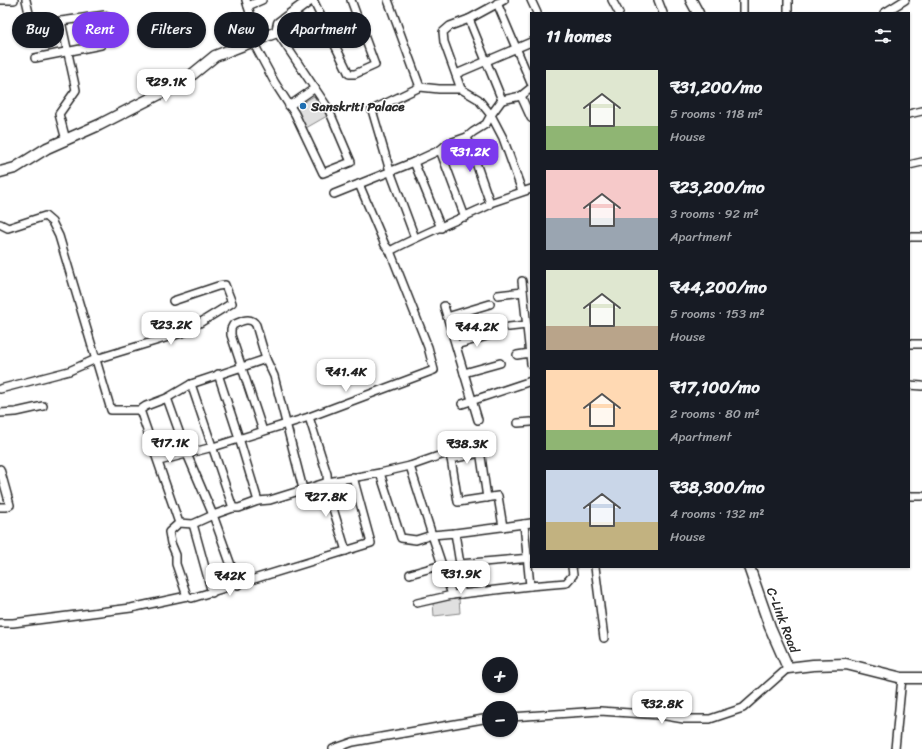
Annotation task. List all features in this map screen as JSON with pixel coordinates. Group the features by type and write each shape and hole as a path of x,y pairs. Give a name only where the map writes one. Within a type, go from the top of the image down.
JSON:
{"street":[{"path":"0,0 14,0"},
{"path":"26,0 29,12"},
{"path":"247,3 262,0"},
{"path":"294,12 310,0"},
{"path":"313,0 349,74 355,74 375,66 351,0"},
{"path":"388,0 420,87"},
{"path":"461,89 444,42 443,32 450,26 504,0"},
{"path":"531,0 536,12"},
{"path":"612,0 618,12"},
{"path":"658,0 664,12"},
{"path":"691,0 697,12"},
{"path":"743,0 743,12"},
{"path":"788,0 788,12"},
{"path":"894,10 905,0"},
{"path":"497,3 530,81"},
{"path":"469,18 502,100"},
{"path":"269,35 277,32"},
{"path":"64,34 76,90 59,114 66,140"},
{"path":"456,74 530,42"},
{"path":"35,58 87,48"},
{"path":"0,172 15,168 47,148 99,125 183,82 215,56 235,48"},
{"path":"259,48 275,83 295,114 323,173 351,162 328,108 288,48"},
{"path":"415,238 390,171 372,110 420,87 461,89 478,99 491,115 503,138 522,191"},
{"path":"289,106 315,88"},
{"path":"334,194 414,162 440,150 447,144 467,137 486,124 502,100 522,96 530,89"},
{"path":"522,96 530,116"},
{"path":"910,114 922,111"},
{"path":"467,137 490,203"},
{"path":"440,150 465,217"},
{"path":"414,162 441,228"},
{"path":"910,165 922,162"},
{"path":"159,461 213,447 309,417 434,370 428,347 390,251 385,245 358,184"},
{"path":"390,251 415,238 465,217 489,205 490,203 530,189"},
{"path":"0,224 8,228 45,216 52,222 59,236 111,410 140,410 146,406 167,398 191,384 266,359"},
{"path":"910,237 922,237"},
{"path":"517,355 530,353 522,281"},
{"path":"0,389 70,371 96,359 185,332 232,303 225,285 173,301"},
{"path":"498,295 523,292"},
{"path":"447,317 490,304"},
{"path":"444,306 478,420"},
{"path":"263,431 231,334 233,325 251,319 256,325 266,359 274,376 303,489"},
{"path":"509,327 527,325"},
{"path":"456,345 494,334"},
{"path":"910,344 922,344"},
{"path":"464,373 500,363"},
{"path":"218,374 258,501"},
{"path":"462,404 530,381"},
{"path":"191,384 233,508"},
{"path":"910,385 922,386"},
{"path":"167,398 187,454 213,515 238,585"},
{"path":"0,414 43,406"},
{"path":"140,410 180,523"},
{"path":"309,417 327,474 328,492 346,551"},
{"path":"518,423 530,422"},
{"path":"479,443 487,498"},
{"path":"187,596 176,564 176,555 171,543 169,532 180,523 193,524 233,508 239,508 258,501 270,500 328,482 410,466 450,452 458,502 498,496 503,527"},
{"path":"451,459 480,453"},
{"path":"410,466 452,595"},
{"path":"0,469 10,505 0,507"},
{"path":"380,473 401,538 416,540 432,535 527,523 530,586"},
{"path":"0,623 13,624 131,608 187,596 192,598 371,543 353,477"},
{"path":"910,496 922,496"},
{"path":"193,524 212,592"},
{"path":"455,533 460,564 462,594"},
{"path":"460,564 529,558"},
{"path":"410,574 442,566"},
{"path":"417,603 452,595 566,583 573,575 572,568"},
{"path":"595,568 604,638"},
{"name":"C-Link Road","path":"749,568 770,627 788,668 813,665 846,664 902,678 922,678"},
{"path":"518,717 600,711 660,715 684,719 710,719 743,708 788,668"},
{"path":"895,749 902,678"},
{"path":"333,749 353,742 482,719"}],"shaded area":[{"path":"314,96 327,116 306,128 295,107"},
{"path":"459,598 460,613 434,616 433,603"}],"place":[{"name":"Sanskriti Palace","path":"303,106"}]}
